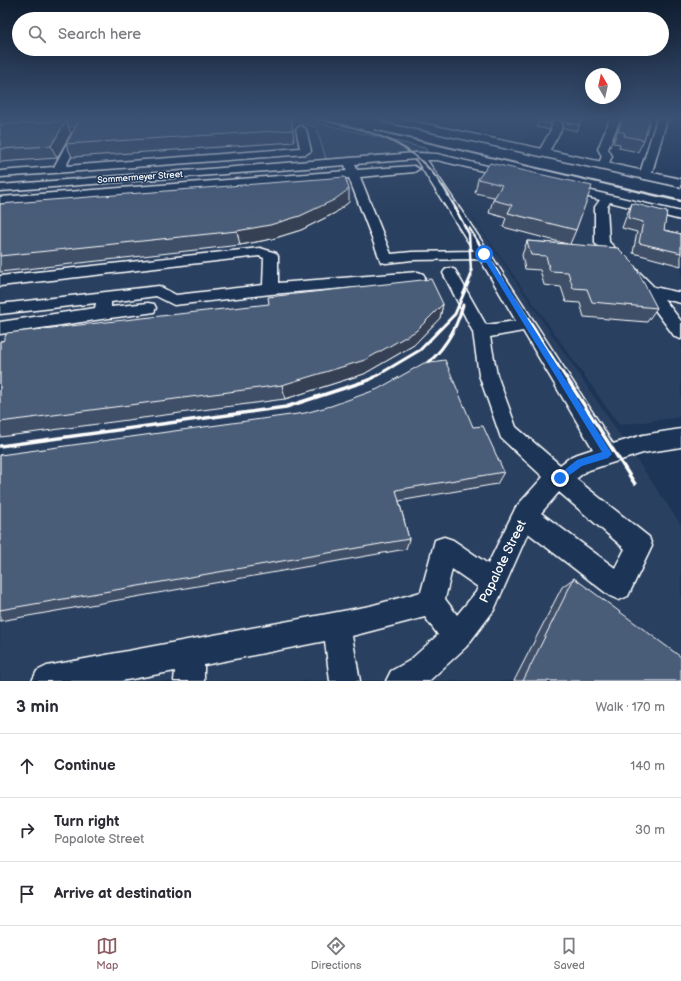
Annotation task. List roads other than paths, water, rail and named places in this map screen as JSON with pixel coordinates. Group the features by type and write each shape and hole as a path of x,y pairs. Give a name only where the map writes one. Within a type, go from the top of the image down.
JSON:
{"main road":[{"path":"533,151 681,183"}],"street":[{"path":"58,170 68,151"},
{"path":"0,174 306,151 310,177"},
{"path":"603,166 607,156 604,151"},
{"path":"645,176 653,151"},
{"path":"267,154 270,167"},
{"name":"Sommermeyer Street","path":"4,187 308,164 351,167 417,162 437,157 522,178"},
{"path":"180,187 185,160"},
{"path":"417,162 484,254 608,454"},
{"path":"98,180 105,166"},
{"path":"16,173 4,187 0,200 310,177 351,167 386,259 412,256 484,254"},
{"path":"245,169 245,182"},
{"path":"143,190 146,176"},
{"path":"68,196 73,182"},
{"path":"553,185 681,216"},
{"path":"607,198 601,208 602,244 649,291 681,333"},
{"path":"0,281 260,252 271,256 272,289"},
{"path":"450,273 481,332 488,375 508,432 640,546 619,587 524,515"},
{"path":"0,309 159,291 174,300 272,289 418,277"},
{"path":"649,291 681,298"},
{"path":"102,313 105,297"},
{"path":"35,324 42,304"},
{"path":"0,328 102,313 148,308"},
{"path":"481,332 527,325"},
{"name":"Papalote Street","path":"401,681 419,671 456,637 485,601 504,556 524,515 549,486 580,462 643,444 681,438"},
{"path":"456,637 431,602 444,549 493,582"},
{"path":"47,681 370,619 431,602"},
{"path":"337,625 345,681"},
{"path":"189,681 190,653"}],"railway":[{"path":"408,151 418,158 431,171 443,187"},
{"path":"463,151 619,187"},
{"path":"443,186 458,212"},
{"path":"615,186 681,201"},
{"path":"455,208 469,234 471,271"},
{"path":"469,228 497,271"},
{"path":"496,270 566,378"},
{"path":"373,378 420,350 455,314 471,276 471,271"},
{"path":"421,369 436,355 448,340 457,324 463,305"},
{"path":"0,446 286,407 369,380 374,377"},
{"path":"566,377 635,484"}]}
